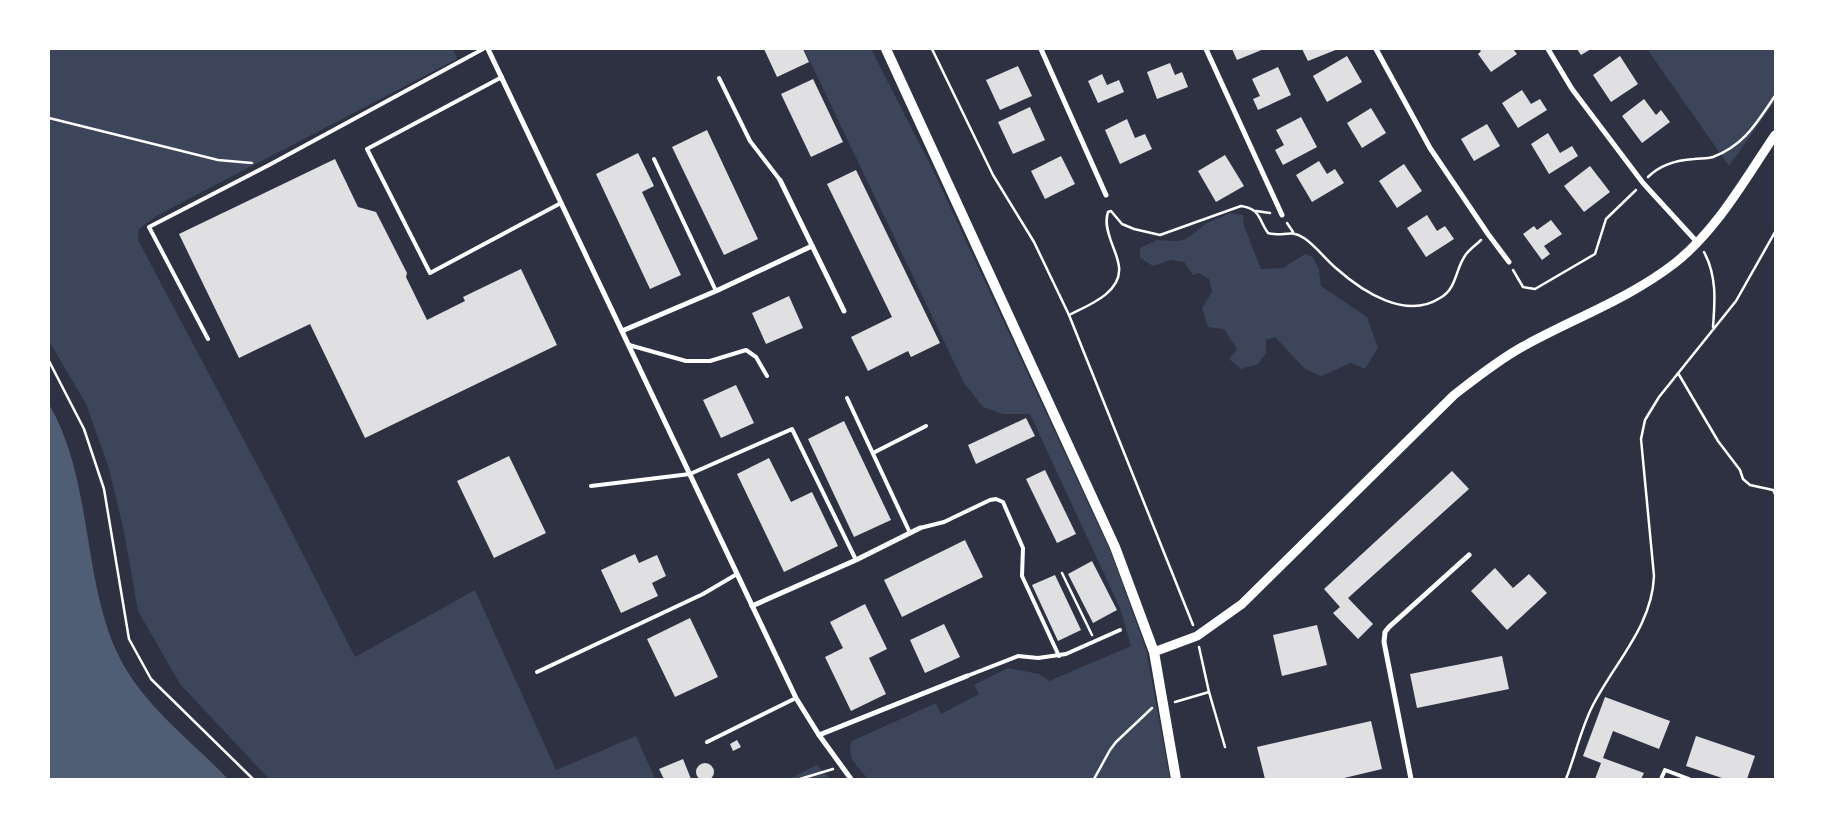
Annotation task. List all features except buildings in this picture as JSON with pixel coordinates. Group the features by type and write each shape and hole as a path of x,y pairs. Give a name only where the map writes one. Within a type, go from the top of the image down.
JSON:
{"main road":[{"path":"886,49 1115,547 1154,652 1176,779"}],"street":[{"path":"488,49 796,698 819,735 851,779"},
{"path":"1041,49 1106,195"},
{"path":"1206,49 1282,215"},
{"path":"1376,49 1430,148 1509,262"},
{"path":"1548,49 1572,89 1643,183 1697,242"},
{"path":"1154,652 1197,636 1242,604 1454,395 1488,368 1522,347 1636,289 1675,263 1697,242 1724,209 1775,135"},
{"path":"780,180 844,311"},
{"path":"622,331 716,291 812,246"},
{"path":"752,606 856,560 920,528"},
{"path":"1411,779 1384,642 1385,632 1469,555"},
{"path":"819,735 966,676"}],"lane":[{"path":"208,339 149,226 269,165 484,49"},
{"path":"502,77 368,149 430,273 561,203"},
{"path":"719,78 750,141 780,180"},
{"path":"654,158 716,291"},
{"path":"629,345 686,361 710,361 746,350 756,357 767,376"},
{"path":"847,398 910,533"},
{"path":"873,453 926,426"},
{"path":"590,486 690,474 792,429 856,560"},
{"path":"920,528 944,522 990,500 996,499 1003,502 1023,548 1022,576 1059,656"},
{"path":"537,672 703,594 737,574"},
{"path":"966,676 1018,656 1038,658 1059,656 1120,630"},
{"path":"707,742 796,698"},
{"path":"1662,779 1665,770 1689,779"}],"path":[{"path":"932,49 993,175 1034,242 1069,315 1197,636 1209,692 1225,747"},
{"path":"1509,262 1523,287 1535,289 1595,254 1606,219 1655,170 1687,159 1712,157 1728,149 1747,136 1775,96"},
{"path":"49,118 218,160 269,165"},
{"path":"1069,315 1098,301 1107,293 1118,278 1119,268 1105,219 1108,212 1111,211 1122,224 1160,235 1241,206 1250,208 1256,211 1268,233 1276,236 1293,232 1304,238 1354,282 1383,299 1408,306 1430,303 1448,292 1455,282 1466,254 1488,234"},
{"path":"1566,779 1592,708 1629,649 1642,623 1654,591 1641,439 1645,420 1659,397 1736,301 1775,232"},
{"path":"1697,242 1711,267 1714,283 1713,329"},
{"path":"49,361 84,429 104,489 129,639 151,679 253,779"},
{"path":"1678,373 1718,440 1740,470 1743,479 1750,485 1772,490 1775,494"},
{"path":"1062,573 1095,641"},
{"path":"1094,779 1116,742 1153,708 1209,692"},
{"path":"800,779 842,767"}],"shaded area":[{"path":"49,49 453,49 457,59 158,215 139,229 138,240 271,491 355,657 475,590 556,770 636,736 655,779 269,779 180,684 138,611 124,532 109,468 86,404 49,341"},
{"path":"804,49 871,49 932,168 1110,550 1146,649 1170,779 868,779 851,757 850,747 852,741 936,703 941,714 979,694 974,685 1008,668 1039,674 1049,681 1131,646 1120,608 1030,414 1003,414 983,407 964,383"},
{"path":"1647,49 1775,49 1775,101 1729,166"},
{"path":"1230,213 1243,215 1244,226 1261,269 1283,268 1305,254 1313,257 1319,270 1321,286 1367,317 1378,348 1365,369 1351,363 1321,376 1305,369 1275,337 1266,340 1266,353 1258,364 1241,369 1229,359 1237,349 1224,329 1208,327 1202,308 1212,292 1209,279 1199,273 1193,275 1184,262 1171,260 1153,266 1140,258 1140,248 1157,240 1177,241 1186,239 1207,223"},
{"path":"49,404 63,433 73,463 97,588 104,618 115,648 125,668 151,703 228,779 49,779"},
{"path":"817,765 831,779 789,779"}]}
